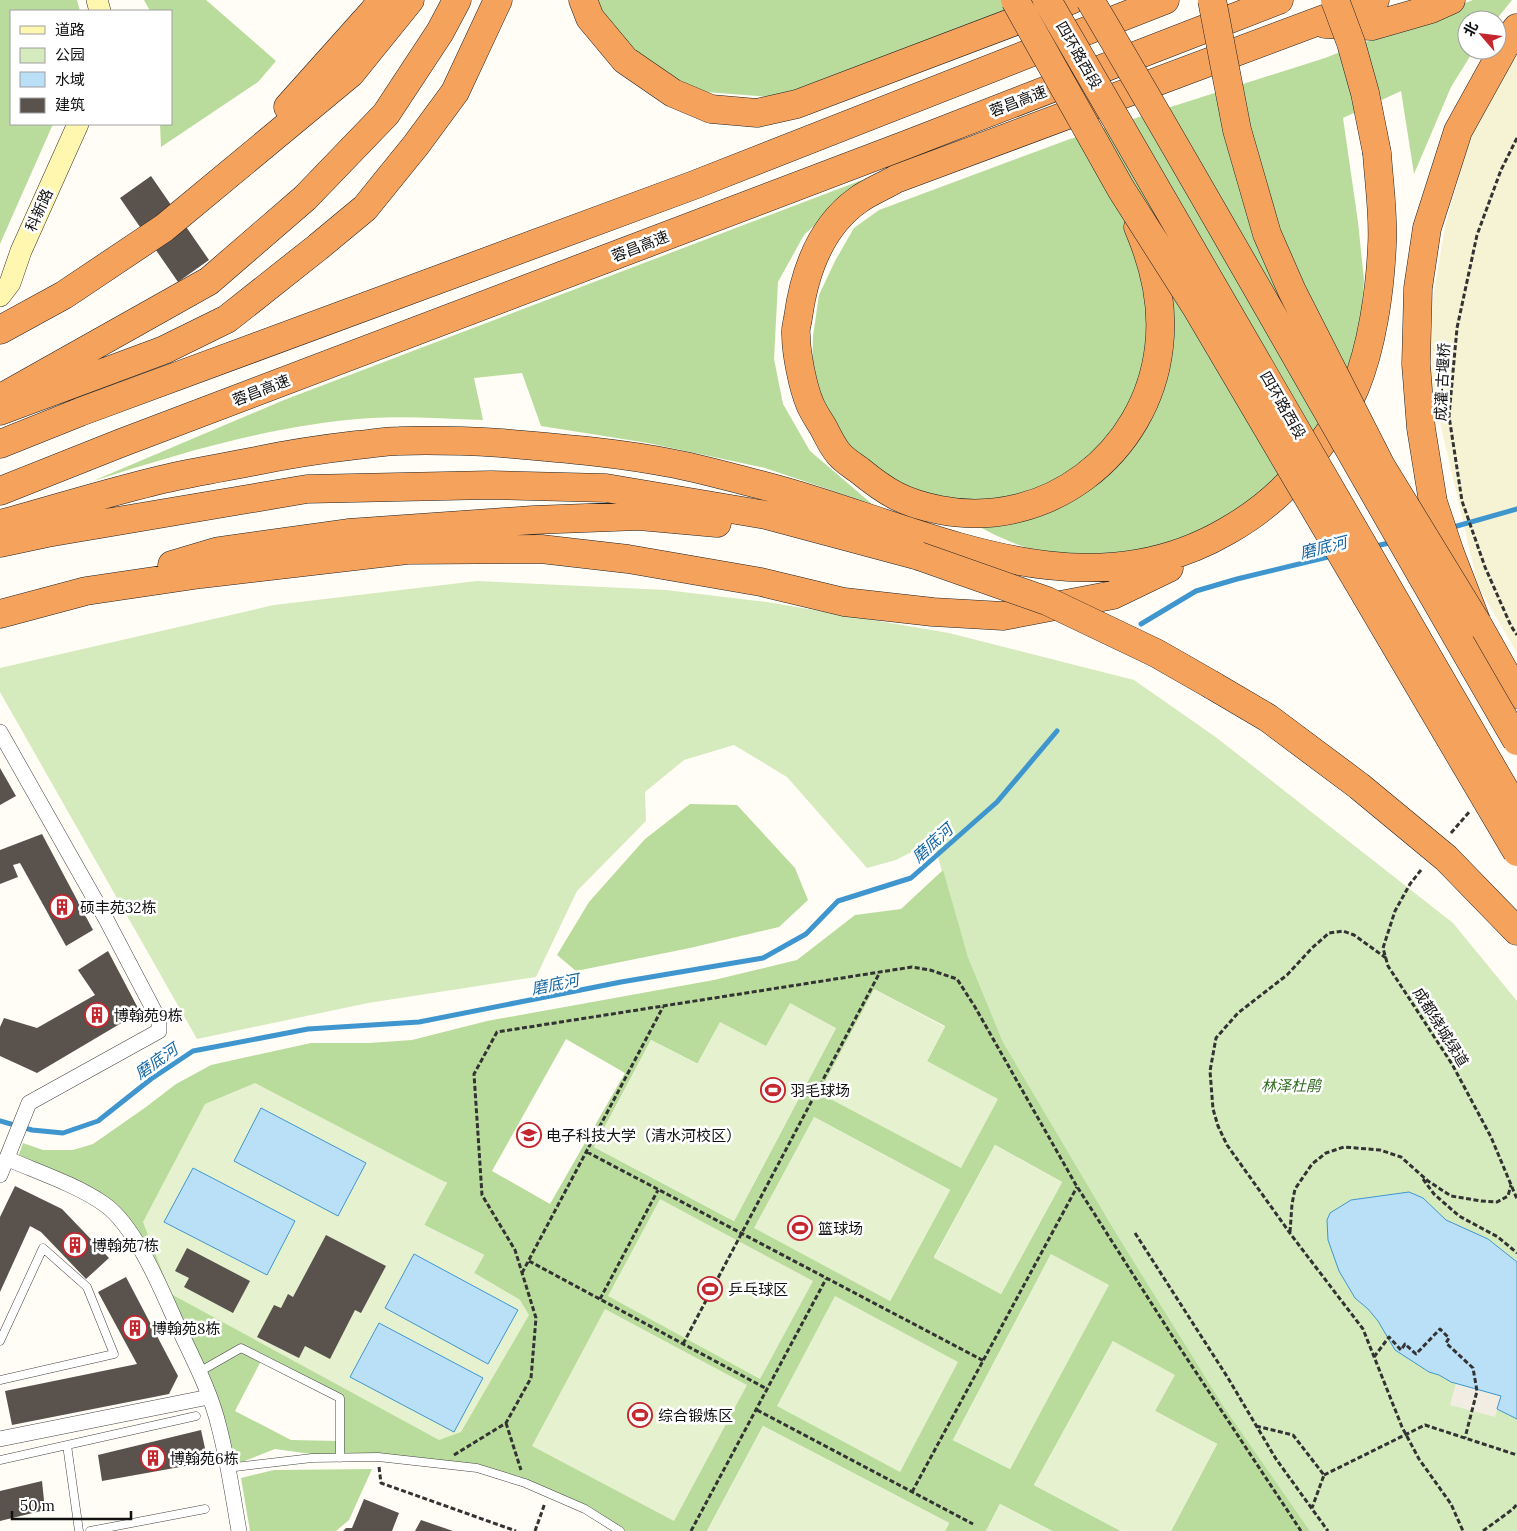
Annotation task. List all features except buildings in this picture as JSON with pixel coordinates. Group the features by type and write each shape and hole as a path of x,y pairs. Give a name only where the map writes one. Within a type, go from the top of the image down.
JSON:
{"highway":[{"path":"164,228 293,102 382,0"},
{"path":"0,330 64,295 164,228 351,73 410,0"},
{"path":"0,398 209,281 306,198 386,114 440,32 457,0"},
{"path":"0,411 164,350 227,319 364,208 416,146 455,92 498,0"},
{"path":"583,0 590,18 625,60 673,94 711,109 757,113 798,104 1071,0"},
{"path":"1016,0 1121,189 1196,307 1517,852"},
{"name":"四环路西段","path":"1048,0 1517,811"},
{"path":"1090,0 1185,161 1361,472 1517,741"},
{"path":"0,444 80,412 694,185 1165,0"},
{"path":"1212,0 1237,130 1267,234 1292,291 1381,466 1477,623 1517,694"},
{"name":"蓉昌高速","path":"0,491 1279,0"},
{"path":"86,591 201,574 407,550 541,549 628,559 761,582 844,602 933,612 1003,616 1113,595 1185,560 1245,521 1274,499 1291,482 1325,438 1355,388 1374,320 1383,243 1377,153 1365,92 1352,42 1335,0"},
{"path":"1121,189 1147,247 1156,280 1160,310 1159,346 1151,382 1138,414 1121,442 1097,468 1067,488 1041,502 1015,510 987,514 956,513 917,506 883,490 839,454 810,404 801,369 796,335 801,296 815,253 837,218 858,200 896,179 1375,0"},
{"path":"1311,24 1372,26 1431,9 1451,0"},
{"path":"1477,623 1433,502 1421,428 1416,364 1418,288 1427,228 1458,131 1510,37 1517,28"},
{"path":"0,524 163,479 304,451 398,441 496,443 582,451 671,463 773,488 974,553 1026,563 1066,568 1110,568 1141,564 1170,557 1208,543 1245,521"},
{"path":"0,544 57,531 307,488 501,485 606,488 766,515 919,556 1047,601 1156,653 1268,718 1359,786 1446,858 1517,931"},
{"path":"0,614 86,591 219,551 348,533 533,520 639,516 695,521 919,556"}],"main road":[{"name":"科新路","path":"0,296 10,283 20,251 78,125"}],"street":[{"path":"0,732 106,919 159,1020 159,1031 29,1103 0,1175"},
{"path":"10,1154 104,1204 117,1216 132,1235 156,1280 209,1397 219,1426 239,1531"},
{"path":"0,1439 209,1397"}],"lane":[{"path":"0,1341 43,1248 87,1286 114,1354 0,1380"},
{"path":"199,1372 241,1348 340,1398 340,1458"},
{"path":"0,1460 196,1416"},
{"path":"67,1445 79,1531"},
{"path":"227,1468 312,1458 378,1457 477,1468 525,1483 585,1509 620,1531"},
{"path":"90,1531 205,1509"}],"path":[{"name":"成灌·古堰桥","path":"1517,138 1501,170 1477,235 1456,328 1449,416 1462,501 1485,568 1511,626 1517,635"},
{"path":"1386,958 1383,948 1395,911 1410,884 1421,870"},
{"path":"1386,958 1354,935 1343,931 1330,932 1287,975 1238,1013 1216,1038 1210,1071 1213,1110 1227,1146 1363,1329 1406,1435 1419,1459 1451,1504 1462,1531"},
{"name":"成都绕城绿道","path":"1386,958 1388,966 1452,1064 1491,1137 1517,1199"},
{"path":"439,1464 506,1423 531,1378 536,1318 515,1250 482,1195 474,1074 497,1032 912,967 930,970 956,979 975,1006 1078,1186 1178,1345 1301,1531"},
{"path":"683,1344 880,972"},
{"path":"522,1274 664,1006"},
{"path":"1290,1233 1294,1189 1312,1164 1326,1153 1344,1147 1380,1150 1400,1157 1428,1181 1451,1196 1498,1202 1508,1196 1511,1184"},
{"path":"587,1152 826,1279 984,1360"},
{"path":"1418,1172 1434,1194 1459,1216 1498,1237 1517,1252"},
{"path":"912,1492 1078,1186"},
{"path":"600,1300 658,1190"},
{"path":"1135,1233 1228,1378 1276,1460 1328,1531"},
{"path":"529,1261 768,1389"},
{"path":"691,1531 826,1279"},
{"path":"1374,1357 1389,1337 1401,1350 1405,1344 1416,1354 1440,1329 1449,1338 1446,1343 1473,1368 1477,1391 1465,1438"},
{"path":"757,1410 973,1524"},
{"path":"506,1423 525,1483"},
{"path":"1312,1509 1324,1475 1425,1425 1517,1455"},
{"path":"1256,1426 1293,1435 1324,1475"},
{"path":"378,1457 381,1483 516,1531"},
{"path":"535,1531 548,1493"},
{"path":"1483,1531 1517,1504"}],"shaded area":[{"path":"1517,56 1517,653 1478,586 1431,383 1432,304 1445,227 1473,127"},
{"path":"1456,1383 1501,1396 1495,1417 1450,1405"}],"green space":[{"path":"0,0 77,0 80,10 10,10 10,125 53,125 0,244"},
{"path":"144,0 206,0 276,61 258,82 161,147 160,125 172,125 172,10 149,10"},
{"path":"597,0 1037,0 841,75 772,97 706,92 685,84 628,50 600,12"},
{"path":"1473,0 1512,0 1504,10 1457,10 1457,60 1468,60 1451,87 1414,174 1401,91 1343,118 1358,222 1364,280 1361,318 1354,364 1319,434 1242,512 1149,554 1052,556 995,535 890,480 865,462 845,440 826,412 812,375 813,336 819,295 835,261 854,228 879,210 1070,139 1325,58"},
{"path":"862,180 804,235 778,282 774,359 783,404 810,451 872,504 765,468 648,443 541,426 522,373 474,378 483,420 385,417 301,426 196,450 93,481 284,400"},
{"name":"林泽杜鹃","path":"477,581 666,590 767,602 949,633 1134,680 1217,738 1453,923 1517,1001 1517,1531 1310,1531 1224,1407 1113,1228 1003,1042 968,957 933,841 896,860 867,868 787,777 734,745 684,760 645,792 646,821 577,891 536,977 368,1003 197,1039 0,692 0,668 274,605"},
{"path":"690,804 737,805 795,868 808,900 779,927 690,948 576,971 557,955 589,902 645,839"},
{"path":"943,870 968,957 1003,1042 1113,1228 1224,1407 1310,1531 1171,1531 1217,1444 1155,1411 1113,1341 1034,1485 1121,1531 1052,1531 1000,1504 986,1531 945,1531 949,1523 763,1426 707,1531 620,1531 585,1509 477,1468 378,1457 340,1458 275,1449 227,1468 209,1397 117,1216 16,1163 23,1143 43,1150 73,1150 93,1144 176,1084 211,1065 311,1043 369,1043 412,1040 487,1021 714,980 797,960 855,915 901,909","holes":["874,989 945,1026 927,1061","836,1028 734,1221 594,1147 651,1040 698,1064","566,1039 625,1073 550,1204 492,1171","814,1117 950,1190 890,1301","995,1145 1062,1182 1001,1294 934,1257","447,1182 424,1225 484,1255 474,1273 520,1300 143,1222","1051,1254 1068,1360 1010,1469 953,1440","262,1359 340,1398 340,1441 291,1440 235,1411"]},
{"path":"874,989 945,1027 927,1061 998,1099 961,1168 819,1093"},
{"path":"790,1003 836,1028 734,1221 594,1147 651,1040 697,1064 720,1022 766,1046"},
{"path":"255,1083 447,1183 424,1225 484,1255 474,1273 520,1300 529,1315 461,1432 439,1440 171,1294 143,1222 205,1104"},
{"path":"814,1117 950,1190 890,1301 754,1228"},
{"path":"995,1145 1062,1182 1001,1294 934,1258"},
{"name":"乒乓球区","path":"660,1199 813,1281 760,1379 608,1296"},
{"path":"1051,1254 1109,1285 1010,1469 953,1440"},
{"path":"835,1296 958,1362 900,1472 777,1406"},
{"name":"综合锻炼区","path":"605,1309 747,1385 674,1521 532,1446"},
{"path":"1113,1341 1175,1375 1155,1411 1217,1444 1171,1531 1121,1531 1034,1485"},
{"path":"763,1426 949,1523 945,1531 707,1531"},
{"path":"372,1469 349,1520 336,1531 250,1531 241,1478 274,1470"},
{"path":"1000,1504 1052,1531 986,1531"}],"water":[{"path":"261,1108 366,1163 338,1216 234,1161"},
{"path":"193,1168 295,1221 267,1275 164,1222"},
{"path":"1409,1192 1423,1198 1446,1220 1488,1239 1517,1262 1517,1419 1497,1409 1501,1396 1451,1382 1429,1372 1395,1350 1378,1321 1355,1298 1339,1271 1328,1240 1327,1220 1330,1213 1351,1200"},
{"path":"414,1254 518,1310 488,1364 385,1308"},
{"path":"379,1323 483,1378 454,1432 350,1377"}],"waterway":[{"name":"磨底河","path":"1450,528 1517,509"},
{"name":"磨底河","path":"1372,547 1393,542"},
{"name":"磨底河","path":"1141,624 1196,591 1332,556"},
{"name":"磨底河","path":"0,1121 32,1130 63,1133 98,1121 151,1079 193,1051 308,1029 419,1022 621,982 763,958 806,934 838,901 911,878 997,802 1057,731"}],"place":[{"name":"硕丰苑32栋","path":"62,907"},
{"name":"博翰苑9栋","path":"97,1015"},
{"name":"羽毛球场","path":"773,1090"},
{"name":"电子科技大学（清水河校区）","path":"529,1135"},
{"name":"篮球场","path":"800,1228"},
{"name":"博翰苑7栋","path":"75,1245"},
{"name":"乒乓球区","path":"710,1289"},
{"name":"博翰苑8栋","path":"135,1328"},
{"name":"综合锻炼区","path":"640,1415"},
{"name":"博翰苑6栋","path":"153,1458"}]}
